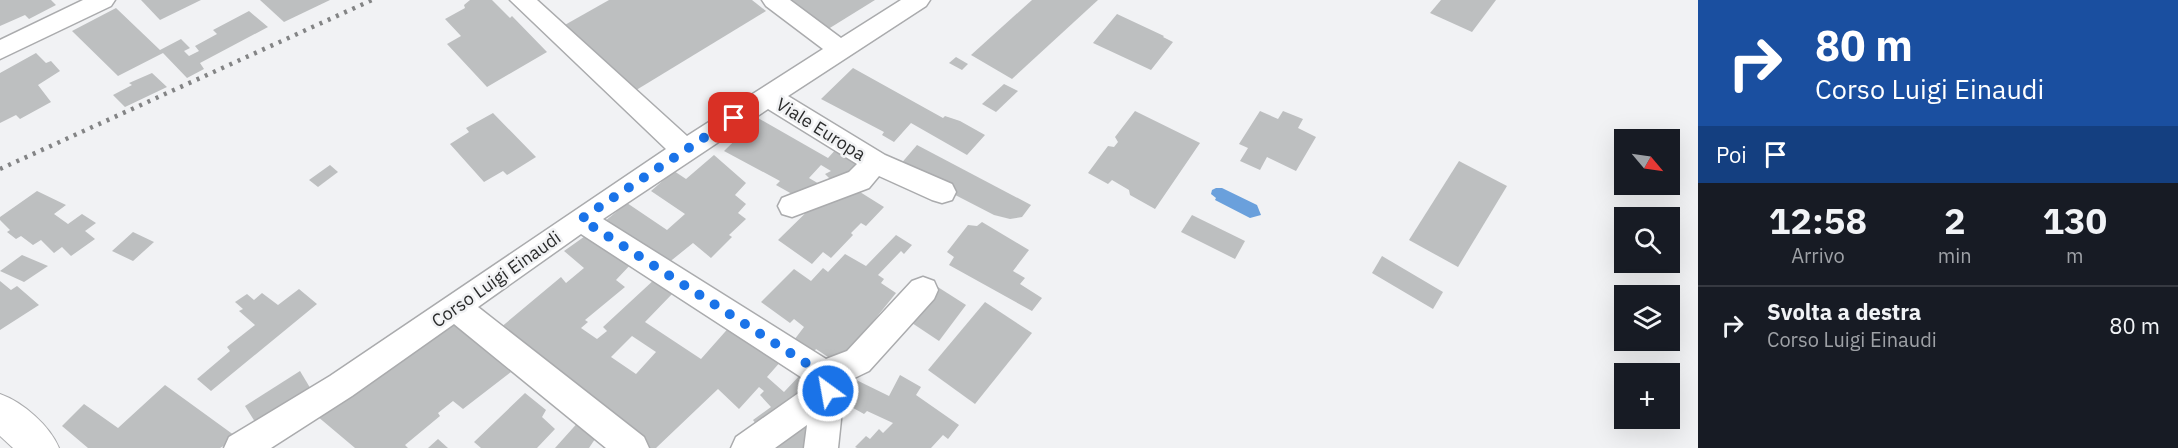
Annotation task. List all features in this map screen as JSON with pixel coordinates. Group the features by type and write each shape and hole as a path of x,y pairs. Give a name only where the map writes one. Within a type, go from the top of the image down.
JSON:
{"main road":[{"path":"0,411 40,448"}],"street":[{"path":"0,50 103,0"},
{"path":"522,0 685,150"},
{"path":"774,0 840,49"},
{"name":"Corso Luigi Einaudi","path":"241,448 341,386 581,219 685,150 918,0"},
{"name":"Viale Europa","path":"767,96 875,162 942,192"},
{"name":"Viale Europa","path":"792,206 859,180 875,162"},
{"path":"581,219 826,382"},
{"path":"748,448 826,382 858,361 924,290"},
{"path":"456,308 632,448"},
{"path":"821,448 826,382"}],"water":[{"path":"1216,188 1222,188 1257,205 1261,215 1250,218 1215,200 1216,198 1211,194"}],"building":[{"path":"0,0 51,0 56,5 29,19 25,15 0,26"},
{"path":"141,0 201,0 160,20"},
{"path":"260,0 330,0 284,22"},
{"path":"470,0 492,0 510,18 512,16 547,52 487,87 447,44 461,36 445,19 465,8 464,5"},
{"path":"609,0 752,0 766,11 633,92 563,26"},
{"path":"784,0 875,0 825,31"},
{"path":"1032,0 1098,0 1012,79 971,55"},
{"path":"1441,0 1496,0 1472,32 1430,13"},
{"path":"116,8 160,50 181,39 190,48 184,51 189,56 199,51 195,46 217,34 213,30 249,11 268,27 200,63 204,69 187,78 163,53 118,76 72,31"},
{"path":"1117,14 1173,42 1151,70 1093,43"},
{"path":"36,53 46,63 51,61 60,71 38,85 51,102 20,119 16,115 0,123 0,73"},
{"path":"956,57 968,64 962,70 949,63"},
{"path":"853,68 943,118 945,116 960,121 985,135 967,155 911,123 894,142 882,135 884,132 821,99"},
{"path":"152,73 167,87 125,107 113,95 132,85 129,83"},
{"path":"1004,84 1018,91 996,112 982,104"},
{"path":"1135,111 1200,143 1155,209 1130,195 1129,190 1112,180 1108,184 1088,173 1108,146 1114,147 1118,142 1115,137"},
{"path":"1260,111 1278,119 1283,111 1303,119 1298,128 1316,137 1296,171 1267,157 1260,170 1240,161 1248,148 1239,144"},
{"path":"493,113 536,157 507,175 503,171 484,182 450,144 469,132 466,128"},
{"path":"758,118 828,158 837,148 855,158 858,165 833,182 825,174 831,171 821,165 809,178 821,185 792,194 776,185 780,181 724,151"},
{"path":"917,145 1031,205 1022,217 1010,219 994,215 899,166"},
{"path":"714,155 746,183 735,195 746,204 738,213 746,219 729,235 732,237 711,258 693,243 662,268 599,226 627,203 667,230 685,214 651,191 674,171 686,179"},
{"path":"1459,161 1507,186 1458,267 1409,240"},
{"path":"330,165 338,172 318,187 309,180"},
{"path":"852,187 884,207 866,226 861,223 831,258 823,252 812,264 778,240 823,196"},
{"path":"37,191 66,205 54,214 68,224 82,214 96,223 85,231 95,239 71,256 62,247 54,253 41,240 33,245 21,236 16,239 7,232 10,230 0,220 0,217"},
{"path":"1192,215 1245,241 1235,259 1181,232"},
{"path":"982,222 1029,250 1013,271 1025,278 1020,284 1042,298 1032,311 949,265 954,257 947,252 968,225 977,226"},
{"path":"133,232 154,242 133,261 112,251"},
{"path":"588,234 633,262 616,280 625,287 585,320 588,322 581,328 597,339 607,331 603,327 656,278 674,292 645,322 701,359 732,324 782,360 767,377 784,392 802,373 812,383 759,428 753,420 771,407 760,395 764,391 759,387 739,409 718,389 656,448 643,448 494,333 561,277 566,283 584,268 564,251","holes":["632,336 656,352 636,374 611,357"]},
{"path":"896,235 912,245 904,254 901,251 878,275 884,279 881,283 896,293 843,359 828,357 816,349 810,358 791,344 804,327 794,319 790,323 761,302 794,269 811,281 823,268 828,272 845,254 866,266"},
{"path":"22,255 48,266 24,282 0,271"},
{"path":"1382,256 1443,292 1433,309 1372,273"},
{"path":"0,281 11,290 17,286 39,305 0,330"},
{"path":"930,282 966,305 939,341 903,317"},
{"path":"299,289 317,304 211,391 197,379 230,351 227,347 255,325 239,311 243,309 235,302 247,294 254,300 262,293 278,305"},
{"path":"985,302 1032,333 975,404 928,370"},
{"path":"461,320 486,349 511,372 463,409 453,401 438,413 440,416 405,445 408,448 355,448 317,416"},
{"path":"300,371 312,391 257,425 245,406"},
{"path":"842,373 889,396 900,375 921,387 916,395 959,425 948,439 943,435 931,448 857,448 855,447 866,436 870,439 879,429 883,433 893,423 867,411 864,414 846,404 844,407 836,402"},
{"path":"165,385 238,438 220,448 88,448 62,426 84,404 118,428"},
{"path":"525,393 546,410 542,417 555,429 537,448 481,448 474,442"},
{"path":"805,418 817,448 759,448"},
{"path":"581,419 599,433 589,448 555,448"},
{"path":"438,439 448,448 428,448"}],"railway":[{"path":"0,169 372,0"}],"route":[{"path":"734,118 581,219 823,374 828,391"}]}
